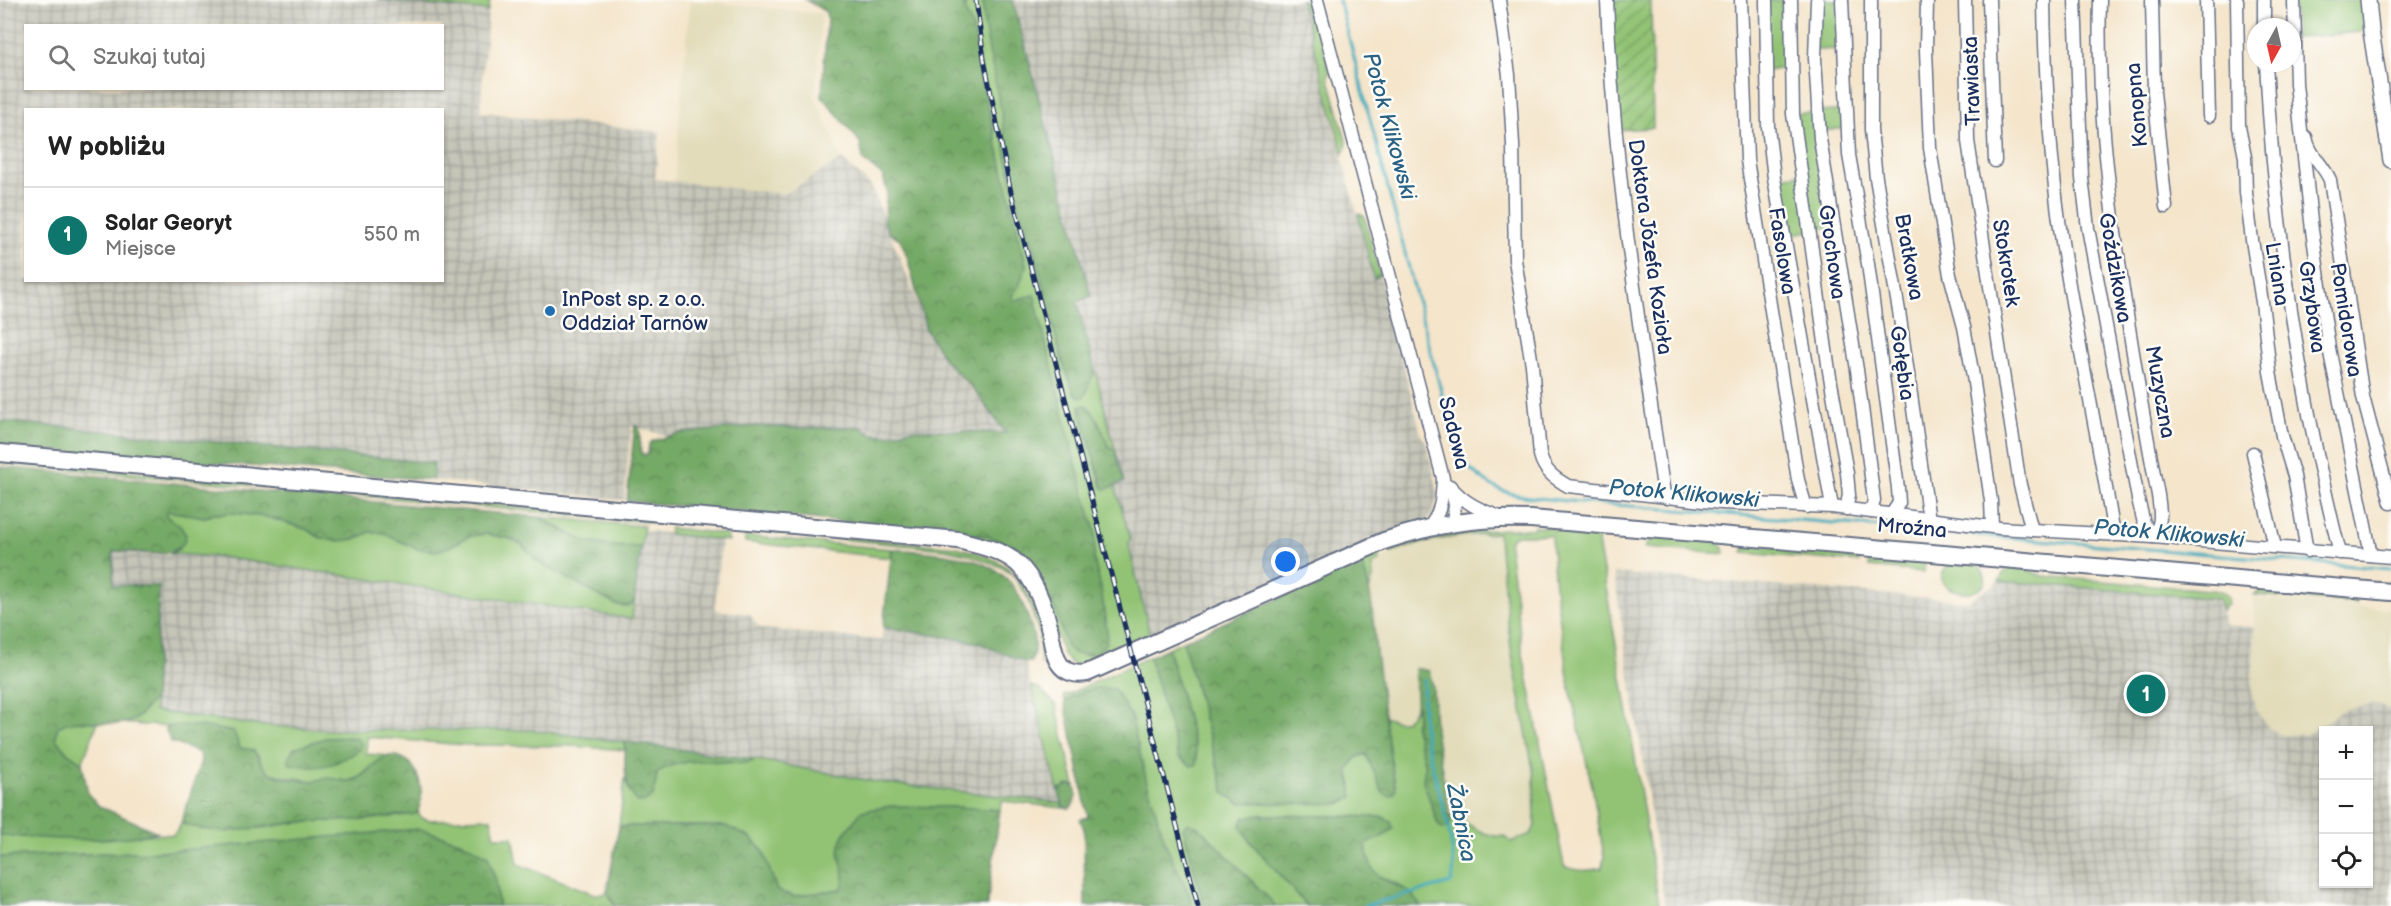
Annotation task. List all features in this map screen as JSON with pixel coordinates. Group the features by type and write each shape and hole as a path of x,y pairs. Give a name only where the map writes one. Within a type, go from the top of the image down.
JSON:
{"main road":[{"path":"0,453 958,540 991,549 1017,563 1036,589 1044,608 1059,663 1066,670 1078,674 1088,674 1384,541 1429,527"},
{"name":"Mroźna","path":"1429,527 1452,522 1504,518 2391,592"}],"street":[{"name":"Sadowa","path":"1317,0 1447,482 1437,518 1429,527"},
{"path":"1499,0 1510,87 1515,260 1532,365 1543,467 1557,480 1568,486 1667,498 1846,508 1929,520 2032,530 2153,537 2391,557"},
{"name":"Doktora Józefa Kozioła","path":"1607,0 1612,110 1631,279 1645,354 1664,494 1667,498"},
{"name":"Fasolowa","path":"1741,0 1747,160 1798,480 1806,507"},
{"name":"Grochowa","path":"1766,0 1768,127 1773,168 1832,507"},
{"name":"Grochowa","path":"1791,0 1793,114 1829,371 1847,473 1849,495 1846,508"},
{"path":"1817,0 1815,58 1820,139 1857,370 1874,500 1872,512"},
{"name":"Gołębia","path":"1842,0 1849,154 1868,264 1898,488 1899,503 1891,515"},
{"name":"Bratkowa","path":"1871,0 1871,130 1876,178 1899,311 1929,520"},
{"path":"1928,0 1926,50 1930,148 1950,275 1964,327 1991,501 1992,526"},
{"name":"Stokrotek","path":"1965,0 1968,141 2020,485 2032,530"},
{"name":"Trawiasta","path":"1989,0 1995,161"},
{"path":"2044,0 2044,42 2061,236 2114,535"},
{"name":"Goździkowa","path":"2075,0 2082,178 2088,228 2138,499 2144,523 2153,537"},
{"name":"Muzyczna","path":"2100,0 2101,117 2126,310 2158,495 2161,521 2153,537"},
{"name":"Konopna","path":"2151,0 2154,92 2166,207"},
{"path":"2206,0 2209,116"},
{"name":"Lniana","path":"2237,0 2239,127 2245,157 2246,193 2270,372 2282,436 2294,477 2307,551"},
{"path":"2264,0 2264,18"},
{"name":"Pomidorowa","path":"2294,0 2301,148 2329,348 2371,555"},
{"path":"2368,0 2372,41 2391,160"},
{"name":"Grzybowa","path":"2267,72 2271,136 2293,317 2313,433 2340,553"},
{"name":"Pomidorowa","path":"2297,90 2302,100 2308,147 2325,169 2330,180 2363,397 2391,503"},
{"path":"2253,453 2275,547"},
{"path":"1447,482 1466,502 1479,510 1504,518"},
{"path":"1447,482 1455,505 1452,522"},
{"path":"1442,505 1452,522"}],"shaded area":[{"path":"0,0 378,0 488,11 480,112 660,132 655,179 784,194 842,159 871,186 934,344 1007,433 911,429 888,435 871,434 861,427 714,430 668,436 631,426 624,500 433,480 434,463 0,421"},
{"path":"690,0 822,14 815,97 842,159 784,194 674,182"},
{"path":"1013,0 1301,0 1374,279 1380,274 1422,438 1426,441 1438,493 1431,517 1421,524 1151,639 1128,542 1130,540 1115,485 1123,482 1077,302 1091,296"},
{"path":"643,530 721,540 715,610 750,614 756,624 763,629 882,640 883,627 976,642 1025,662 1061,803 877,782 724,754 529,730 331,730 257,725 154,711 159,587 113,585 113,551 221,557 632,619"},
{"path":"1497,532 1511,649 1534,775 1535,826 1532,834 1510,842 1466,825 1461,818 1449,814 1435,731 1433,687 1416,668 1414,672 1417,685 1416,705 1412,716 1406,721 1396,722 1384,717 1369,591 1373,578 1372,565 1392,553 1412,545 1441,539"},
{"path":"1614,573 1968,601 1999,581 2219,599 2225,625 2255,627 2252,694 2256,711 2269,728 2280,734 2303,735 2319,728 2319,888 2373,888 2373,726 2321,726 2342,710 2372,703 2391,710 2391,906 1665,906"},
{"path":"2253,598 2391,609 2391,710 2371,703 2342,710 2316,730 2303,735 2280,734 2269,728 2256,711 2252,693 2255,627"}],"green space":[{"path":"378,0 490,0 488,11"},
{"path":"806,0 965,0 965,10 975,35 979,69 1026,265 1019,286 1012,295 1014,301 1034,295 1074,457 1095,531 1094,560 1101,588 1107,633 1106,643 1093,655 1073,653 1066,645 1056,612 1030,558 1015,547 987,536 627,501 635,425 639,427 643,455 648,454 649,444 653,441 680,433 756,426 861,427 871,434 888,435 911,429 1006,433 974,390 945,360 926,330 907,256 900,239 889,233 884,222 887,191 883,176 863,160 860,142 822,96 826,12"},
{"path":"965,0 983,0 984,24 1003,121 1006,156 1020,213 1032,241 1062,360 1087,391 1095,370 1115,449 1109,447 1081,413 1102,487 1106,489 1115,485 1131,541 1128,542 1151,639 1089,666 1072,664 1064,656 1038,581 966,536 987,536 1015,547 1030,558 1056,612 1066,645 1106,643 1106,618 1094,560 1095,531 1026,297 1014,301 1012,295 1019,286 1026,265 979,69 975,35 965,10"},
{"path":"983,0 1013,0 1091,296 1077,302 1095,370 1084,397 1079,397 1074,393 1062,360 1032,241 1020,213 1006,156 1003,121 984,24"},
{"path":"1301,0 1312,0 1330,73 1328,76 1347,144 1343,154"},
{"path":"1607,0 1651,0 1653,128 1615,130"},
{"path":"1766,0 1791,0 1791,67 1766,71"},
{"path":"1817,0 1842,0 1844,49 1816,50"},
{"path":"2294,0 2368,0 2371,31 2301,37 2301,18 2294,18"},
{"path":"1845,110 1846,128 1820,131 1834,226 1784,236 1774,178 1800,174 1793,114"},
{"path":"1358,214 1364,216 1380,274 1374,279"},
{"path":"1085,405 1097,419 1109,447 1115,449 1124,482 1106,489 1103,488 1081,413 1080,406"},
{"path":"0,421 434,463 433,480 0,447"},
{"path":"0,459 656,519 659,523 0,463"},
{"path":"0,467 539,517 586,542 641,547 634,603 628,606 616,605 538,562 521,544 508,538 485,534 469,536 436,551 418,549 384,534 370,532 355,539 339,541 321,538 306,529 267,517 236,513 214,514 205,517 167,511 166,516 180,526 186,535 183,544 176,550 156,554 113,551 113,585 159,586 154,699 138,717 127,723 76,721 66,723 57,728 56,739 68,753 82,763 88,794 99,806 157,832 99,839 0,835"},
{"path":"167,511 205,517 214,514 236,513 267,517 306,529 321,538 355,539 370,532 385,534 418,549 449,547 469,536 485,534 508,538 521,543 538,562 616,605 628,606 634,603 632,619 221,557 170,554 179,549 171,520 166,516"},
{"path":"539,517 644,526 641,547 586,542"},
{"path":"1534,526 1596,531 1659,906 1420,906 1397,884 1374,874 1368,862 1366,845 1388,834 1391,822 1383,817 1260,815 1241,826 1249,840 1307,906 1276,906 1195,825 1183,827 1204,906 1192,906 1189,894 1166,845 1147,783 1072,696 1065,703 1064,696 1149,657 1179,757 1191,766 1197,760 1196,751 1168,648 1183,641 1225,794 1339,804 1352,785 1348,770 1357,757 1366,754 1383,793 1387,742 1384,717 1404,721 1411,716 1416,705 1415,727 1425,766 1424,781 1439,824 1451,821 1449,814 1490,835 1505,836 1511,842 1531,834 1535,826 1534,775 1511,649 1498,533 1444,538 1392,553 1389,550 1460,533 1533,529","holes":["1516,535 1551,535 1555,588 1569,684 1593,791 1604,857 1602,868 1592,870 1578,870 1564,866 1522,649 1509,546 1510,540"]},
{"path":"744,527 957,547 989,557 1011,571 1019,580 1033,605 1044,637 1045,648 1041,663 1039,633 1026,595 1012,574 999,566 968,554 944,549 746,530"},
{"path":"670,528 726,534 729,541 669,534"},
{"path":"745,536 892,549 891,558 745,542"},
{"path":"1656,537 1718,542 1724,554 1645,548 1647,543"},
{"path":"1745,546 1858,555 1859,562 1743,553"},
{"path":"892,549 938,553 969,559 996,571 1008,580 1020,597 1032,628 1034,645 1031,662 1025,662 976,642 883,627"},
{"path":"1378,555 1380,560 1372,565 1373,578 1369,591 1366,575 1360,562"},
{"path":"1875,555 1922,559 1925,562 1924,572 1869,567 1870,558"},
{"path":"1953,561 1978,564 1985,578 1983,587 1974,591 1962,592 1951,589 1943,582 1943,573"},
{"path":"1360,562 1368,583 1372,606 1376,652 1396,789 1394,794 1389,796 1383,793 1366,754 1357,757 1348,770 1353,797 1339,804 1240,803 1225,794 1183,641"},
{"path":"2012,568 2028,570 2042,576 2221,591 2228,598 2228,604 2222,611 2219,599 1999,581 2004,572"},
{"path":"2264,587 2356,595 2357,603 2254,595"},
{"path":"1168,648 1196,751 1196,765 1191,766 1179,757 1149,657"},
{"path":"1415,668 1429,671 1433,687 1435,731 1451,821 1449,827 1443,829 1438,824 1423,781 1425,766 1415,726 1417,720"},
{"path":"1031,686 1040,689 1056,705 1075,786 1068,785 1058,790"},
{"path":"1095,688 1114,689 1131,716 1147,783 1166,845 1189,894 1192,906 1143,906 1141,904 1085,906 1084,829 1080,819 1088,817 1065,703 1072,696"},
{"path":"154,699 154,711 257,725 331,730 529,730 625,742 625,750 571,746 464,745 367,737 366,754 391,756 380,760 358,778 347,782 327,778 314,781 270,773 263,767 258,755 240,748 233,732 121,723 135,719"},
{"path":"67,721 98,722 82,763 68,753 56,739 57,728"},
{"path":"200,726 234,732 240,748 253,750 266,770 291,779 314,781 328,778 351,781 359,778 383,758 393,756 402,758 415,770 419,779 420,807 416,814 361,820 299,822 227,832 201,829 181,823 201,761 200,753 171,742 165,728"},
{"path":"325,738 358,739 361,749 335,763 319,767 290,764 288,759 294,748"},
{"path":"625,742 753,759 752,762 738,764 697,761 671,766 657,773 653,796 645,802 637,802 627,781"},
{"path":"753,759 877,782 1061,803 1064,808 1002,801 1000,810 954,807 839,856 845,872 843,889 794,896 777,891 763,851 726,826 619,826 625,778 630,793 655,787 657,773 680,763 715,761 737,764 751,762"},
{"path":"1068,785 1075,786 1076,798 1070,808 1064,808 1058,790"},
{"path":"891,806 1000,810 987,906 615,906 607,891 619,826 726,826 751,838 763,851 777,891 794,896 842,889 844,875 839,850 846,832 862,811"},
{"path":"418,810 420,817 429,820 491,818 495,837 513,837 518,864 594,894 604,894 607,891 615,906 498,906 496,881 168,851 0,857 0,835 61,838 173,835 181,823 201,829 261,828 299,822 361,820 415,814"},
{"path":"1260,815 1383,817 1391,822 1393,828 1384,836 1366,845 1369,861 1381,878 1406,890 1420,906 1307,906 1249,840 1241,826 1243,818"},
{"path":"1188,823 1195,825 1206,834 1276,906 1204,906 1183,827"},
{"path":"419,829 460,841 488,856 496,881 498,906 0,906 0,857 168,851"}],"waterway":[{"name":"Potok Klikowski","path":"1339,0 1458,456 1470,469 1491,485 1513,494 1557,500 2391,569"},
{"name":"Żabnica","path":"1364,906 1451,883 1453,852 1423,724 1424,680"}],"railway":[{"path":"976,0 984,59 1010,188 1198,906"}],"place":[{"name":"InPost sp. z o.o. Oddział Tarnów","path":"550,311"},
{"name":"Solar Georyt","path":"2146,694"}]}
